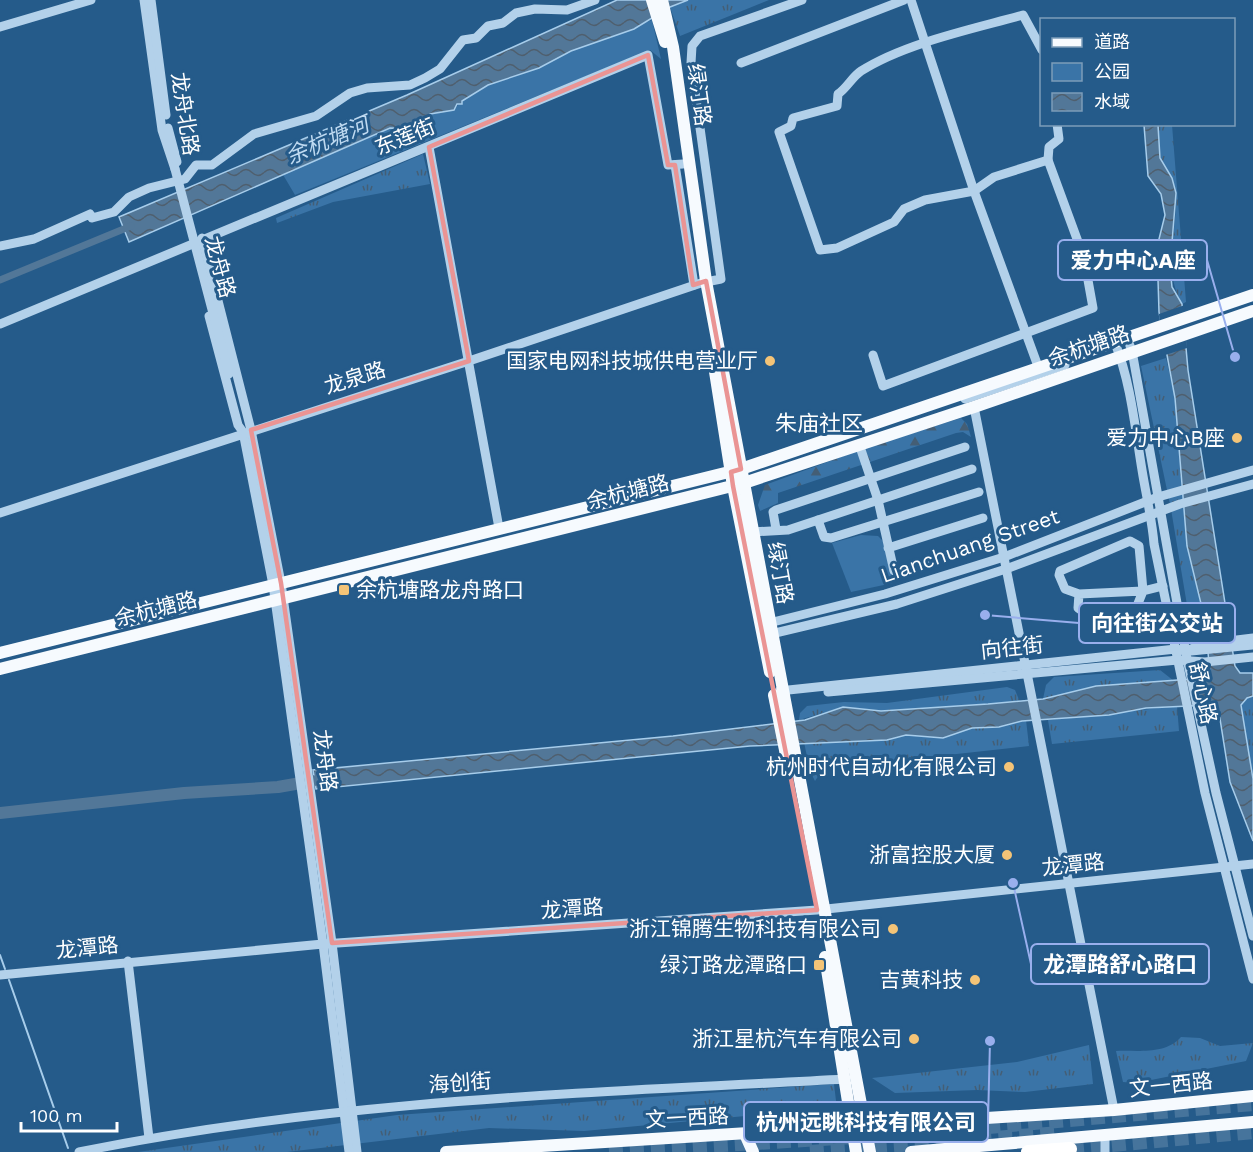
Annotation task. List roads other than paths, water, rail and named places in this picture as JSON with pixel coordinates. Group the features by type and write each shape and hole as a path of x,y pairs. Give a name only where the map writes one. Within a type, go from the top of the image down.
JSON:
{"highway":[{"path":"1028,1152 1070,1149"}],"main road":[{"name":"绿汀路","path":"652,0 666,26 679,164 700,283 778,694 867,1127 870,1152"},
{"name":"绿汀路","path":"662,0 700,283"},
{"name":"余杭塘路","path":"0,653 736,470 950,397 1040,369 1253,295"},
{"name":"余杭塘路","path":"0,669 279,597 391,573 738,484 974,407 1253,311"},
{"name":"绿汀路","path":"738,484 752,532 770,628 778,694"},
{"name":"绿汀路","path":"821,909 856,1152"},
{"name":"文一西路","path":"446,1152 1114,1110 1253,1096"},
{"path":"911,1152 1105,1137 1253,1122"},
{"path":"745,1134 753,1152"}],"street":[{"path":"0,27 91,0"},
{"name":"龙舟北路","path":"144,0 162,130 175,169"},
{"name":"龙舟北路","path":"151,0 168,128 177,164 175,169"},
{"path":"0,246 34,239 90,214 92,218 114,212 129,197 149,188 185,179 196,165 212,165 222,160 254,134 316,116 350,93 367,88 410,85 440,69 463,40 476,38 488,26 503,23 516,14 535,9 567,10 595,0"},
{"name":"龙泉路","path":"0,513 247,431 469,361 700,283 721,279 691,63 692,46 700,36 802,0"},
{"path":"741,63 904,0"},
{"path":"910,0 974,191 1040,369"},
{"path":"1040,48 1023,15 925,42 859,72 847,88 838,94 837,106 793,118 791,126 779,132 820,249 837,248 894,222 904,209 925,200 974,191 994,177 1048,160"},
{"name":"东莲街","path":"0,324 202,238 429,147 648,55 668,165 679,164"},
{"path":"873,355 884,386 1093,308 1084,258 1048,160 1049,147 1059,139 1057,126"},
{"path":"429,147 500,528"},
{"name":"龙舟路","path":"175,169 247,431 277,584 328,944 348,1109 357,1152"},
{"name":"龙舟路","path":"202,238 233,376 227,387"},
{"name":"龙舟路","path":"191,243 238,425 247,431"},
{"name":"舒心路","path":"1121,340 1126,353 1158,497 1154,544 1182,655"},
{"name":"舒心路","path":"1126,353 1127,381 1148,501 1156,512 1224,867 1253,979"},
{"path":"950,397 958,401 1077,363 961,407 950,415"},
{"path":"974,407 1114,1110"},
{"path":"858,444 878,500 894,571 900,572 985,543"},
{"path":"776,529 773,512 776,510 965,447"},
{"path":"752,532 788,530 972,469"},
{"name":"Lianchuang Street","path":"770,628 1004,557 1158,497 1253,470"},
{"name":"Lianchuang Street","path":"770,628 897,604 1006,569 1156,512 1253,484"},
{"path":"818,520 824,537 831,538 979,492"},
{"path":"888,548 983,518"},
{"path":"1079,594 1078,608 1094,619 1143,612 1137,606 1143,591 1139,546 1130,541 1060,571 1059,575 1065,589 1079,594 1143,591 1163,586"},
{"path":"1236,650 1253,638"},
{"path":"1236,650 1253,645"},
{"path":"1236,650 1253,652"},
{"path":"1236,650 1253,657"},
{"name":"向往街","path":"778,694 1236,650"},
{"name":"舒心路","path":"1194,711 1253,936"},
{"name":"龙潭路","path":"0,975 128,961 328,944 821,909 1253,864"},
{"path":"128,961 150,1137"},
{"name":"海创街","path":"79,1152 150,1137 348,1109 846,1079"},
{"name":"龙舟路","path":"348,1109 349,1152"},
{"path":"1105,1137 1105,1152"}],"water":[{"path":"617,0 688,0 670,7 634,29 571,51 539,68 488,85 462,101 462,104 457,104 454,110 430,114 422,122 421,129 390,128 129,242 119,217 407,95"},
{"path":"1144,126 1158,126 1160,158 1172,178 1176,193 1170,267 1172,287 1182,304 1188,370 1235,666 1240,673 1253,673 1253,696 1247,698 1241,705 1253,779 1253,841 1230,782 1217,709 1210,705 1146,708 1109,715 1022,721 999,727 972,728 943,738 906,735 887,740 750,746 316,789 313,770 673,736 805,720 843,707 881,711 988,704 1043,699 1096,686 1205,678 1210,674 1205,620 1187,546 1175,398 1159,312 1157,247 1165,215 1161,194 1148,176"}],"waterway":[{"name":"余杭塘河","path":"0,280 131,226"},
{"path":"0,813 184,793 278,787 312,781"},
{"path":"0,955 5,969"},
{"path":"9,980 68,1148"}],"tunnel":[{"path":"609,1152 919,1133 1253,1104"},
{"path":"1070,1149 1253,1132"},
{"path":"810,1152 1059,1133"}],"place":[{"name":"爱力中心A座","path":"1235,357"},
{"name":"国家电网科技城供电营业厅","path":"770,361"},
{"name":"爱力中心B座","path":"1237,438"},
{"name":"余杭塘路龙舟路口","path":"344,590"},
{"name":"向往街公交站","path":"985,615"},
{"name":"杭州时代自动化有限公司","path":"1009,767"},
{"name":"浙富控股大厦","path":"1007,855"},
{"name":"龙潭路舒心路口","path":"1013,883"},
{"name":"浙江锦腾生物科技有限公司","path":"893,929"},
{"name":"绿汀路龙潭路口","path":"819,965"},
{"name":"吉黄科技","path":"975,980"},
{"name":"浙江星杭汽车有限公司","path":"914,1039"},
{"name":"杭州远眺科技有限公司","path":"990,1041"}],"district":[{"name":"朱庙社区","path":"819,423"}]}
